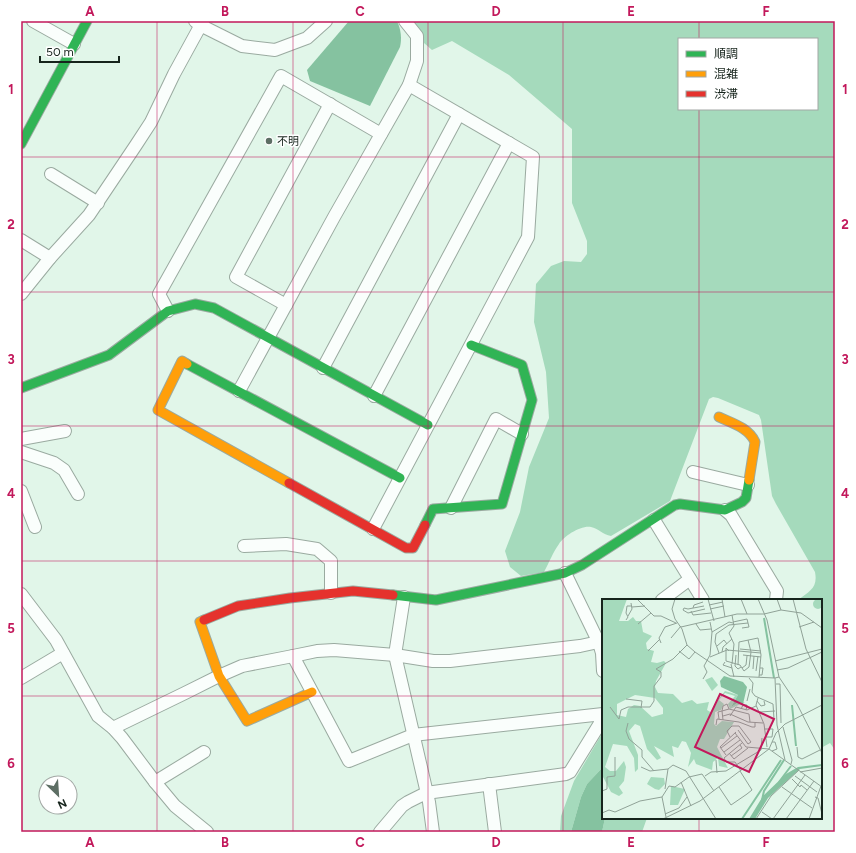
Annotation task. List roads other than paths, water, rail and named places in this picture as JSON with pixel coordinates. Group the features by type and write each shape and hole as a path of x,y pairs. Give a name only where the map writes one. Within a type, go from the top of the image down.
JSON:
{"street":[{"path":"33,21 74,44"},
{"path":"21,144 87,21"},
{"path":"21,294 98,203 151,122 199,22 242,46 275,50 306,38 326,21"},
{"path":"239,391 409,85 417,61 417,36 405,21"},
{"path":"168,311 159,294 281,76 381,134"},
{"path":"373,529 528,237 533,156 409,85"},
{"path":"286,305 236,277 330,104"},
{"path":"323,368 459,114"},
{"path":"374,396 509,143"},
{"path":"51,174 98,203"},
{"path":"21,240 50,258"},
{"path":"21,388 109,355 168,311 195,304 214,308 428,425"},
{"path":"400,478 182,361 158,410 406,548 413,548 433,509 502,504 532,400 522,365 471,345"},
{"path":"719,417 750,433 754,437 755,442 746,498 742,502 725,510"},
{"path":"451,508 496,419 522,434"},
{"path":"21,439 64,431"},
{"path":"21,452 54,463 64,470 78,494"},
{"path":"693,472 748,485"},
{"path":"21,491 35,527"},
{"path":"312,692 247,721 219,676 200,622 238,606 331,593 353,591 436,600 565,573 582,565 654,520 675,505 680,504 725,510 731,515 777,591 776,599"},
{"path":"654,520 702,599"},
{"path":"244,546 286,544 317,549 331,561 331,593"},
{"path":"565,573 601,642 602,653"},
{"path":"663,599 690,579"},
{"path":"21,594 56,640 76,679 98,716 113,728 175,806 207,832"},
{"path":"404,597 395,655 429,802 433,832"},
{"path":"113,728 242,666 317,651 334,650 395,655 433,661 450,661 601,642"},
{"path":"21,678 63,653"},
{"path":"293,656 349,761 413,735 602,714"},
{"path":"380,832 402,806 426,793 566,774 570,772 599,725 602,717"},
{"path":"155,782 204,752"},
{"path":"489,784 495,832"}],"place":[{"name":"不明","path":"269,141"}]}
